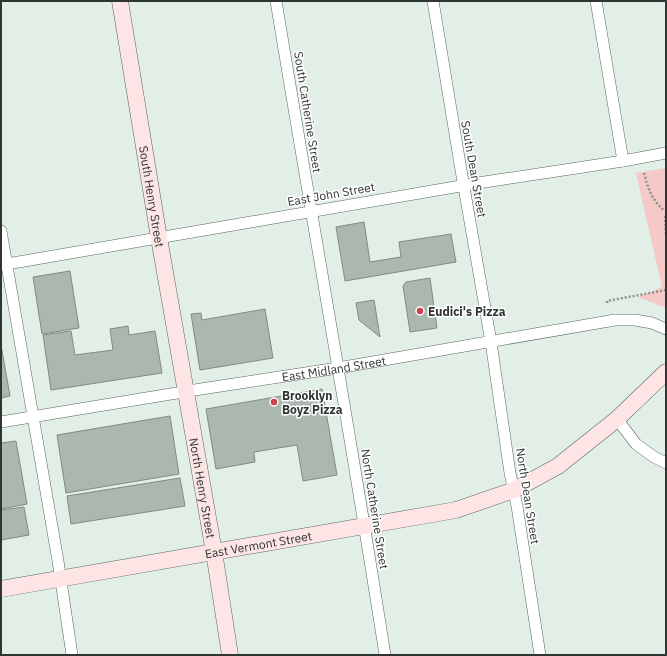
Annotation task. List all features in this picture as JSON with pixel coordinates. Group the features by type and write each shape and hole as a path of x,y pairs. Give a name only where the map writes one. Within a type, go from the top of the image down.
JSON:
{"main road":[{"name":"South Henry Street","path":"120,1 186,392"},
{"path":"514,490 558,466 617,420 666,372"},
{"name":"North Henry Street","path":"186,392 214,552 230,655"},
{"name":"East Vermont Street","path":"1,589 456,510 514,490"}],"street":[{"name":"South Catherine Street","path":"276,1 338,368"},
{"name":"South Dean Street","path":"433,1 491,342"},
{"path":"596,1 623,160"},
{"name":"East John Street","path":"4,264 464,185 666,153"},
{"path":"1,231 4,264 33,417 72,655"},
{"name":"East Midland Street","path":"1,422 338,368 615,320 652,322 666,329"},
{"name":"North Dean Street","path":"491,342 540,655"},
{"name":"North Catherine Street","path":"338,368 385,655"},
{"path":"617,420 636,444 654,457 666,463"}],"path":[{"path":"644,173 649,191 660,207 665,211"},
{"path":"665,216 666,235"},
{"path":"607,304 607,301 666,290"}],"shaded area":[{"path":"666,168 666,308 638,297 662,287 636,173"}],"building":[{"path":"364,222 370,262 401,257 399,242 451,234 456,262 345,281 336,227"},
{"path":"70,271 79,328 42,334 33,277"},
{"path":"430,278 437,328 410,332 403,286 406,282"},
{"path":"374,300 380,337 359,320 356,303"},
{"path":"265,309 273,358 200,370 191,314 201,313 202,320"},
{"path":"128,326 129,335 155,331 162,373 51,390 43,335 71,331 75,355 113,350 110,329"},
{"path":"1,345 10,396 1,398"},
{"path":"322,389 337,475 303,481 297,445 254,452 255,462 216,469 206,409"},
{"path":"170,416 179,474 66,493 57,435"},
{"path":"16,441 27,504 1,509 1,443"},
{"path":"180,478 185,506 71,524 67,496"},
{"path":"24,507 29,535 1,540 1,510"}],"place":[{"name":"Eudici's Pizza","path":"420,311"},
{"name":"Brooklyn Boyz Pizza","path":"274,402"}]}
